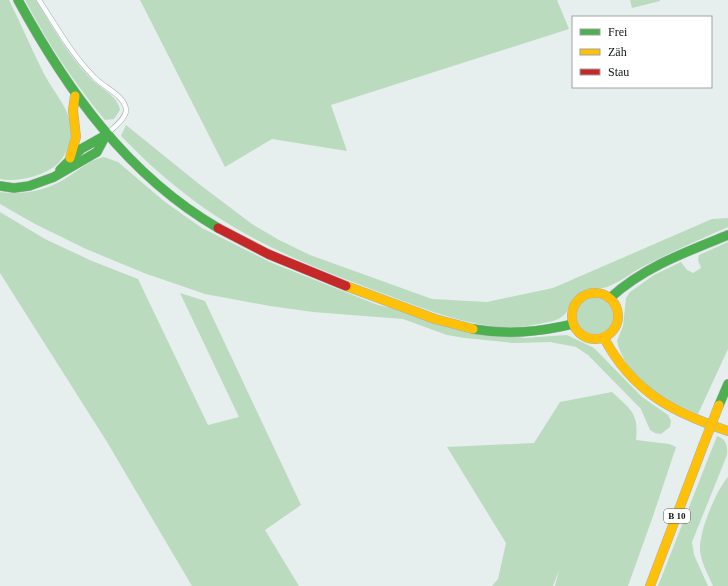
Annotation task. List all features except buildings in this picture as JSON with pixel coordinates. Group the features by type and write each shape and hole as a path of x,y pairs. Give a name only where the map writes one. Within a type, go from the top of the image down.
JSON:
{"main road":[{"path":"18,0 40,42 74,96 106,135 132,162 170,194 214,226 272,255 330,280 432,319 463,328 510,333 537,331 573,324"},
{"path":"70,158 75,144 76,131 72,110 74,96"},
{"path":"54,177 70,158 90,141 106,135"},
{"path":"0,186 14,188 29,186 54,177 97,152 106,135"},
{"path":"610,298 642,273 728,235"},
{"path":"599,293 610,298 618,312 618,323 612,332 604,338 591,339 580,334 573,324 572,312 574,306 587,294 599,293"},
{"path":"604,338 616,359 635,382 648,393 683,413 728,431"},
{"name":"B 10","path":"650,586 728,384"}],"lane":[{"path":"39,0 94,78 123,100 126,107 124,116 106,135"}],"green space":[{"path":"0,0 9,0 48,82 70,119 70,140 66,152 60,161 47,171 36,176 18,180 0,179"},
{"path":"25,0 36,0 61,40 81,68 93,81 116,100 120,110 114,119 105,120 83,92 52,47"},
{"path":"140,0 557,0 569,29 331,105 347,151 272,139 225,167"},
{"path":"630,0 660,0 660,1 632,8"},
{"path":"126,125 199,184 252,224 279,240 310,255 432,299 487,302 553,288 712,219 728,218 728,227 641,267 612,285 604,288 584,290 580,292 565,314 557,320 519,327 498,327 478,324 437,313 337,276 275,249 235,228 190,198 143,158 121,136"},
{"path":"104,157 118,162 165,202 202,228 272,263 378,305 524,338 567,335 594,348 642,397 668,415 671,421 670,427 661,434 650,430 641,409 588,355 576,347 550,342 514,343 465,338 447,335 403,319 313,312 205,294 144,273 86,249 35,224 0,204 0,192 16,193 48,187 63,180 93,161"},
{"path":"0,212 45,239 92,261 138,279 208,425 239,417 180,293 205,301 301,505 265,530 299,586 192,586 107,442 0,273"},
{"path":"728,242 728,349 698,414 660,395 638,377 621,354 617,341 623,326 626,298 630,292 654,275 681,262 687,270 693,273 701,268 698,260 699,255"},
{"path":"595,298 605,301 610,306 613,316 610,326 605,331 595,334 585,331 580,326 577,316 580,306 585,301"},
{"path":"612,392 629,408 635,418 637,431 636,440 669,444 676,447 628,586 555,586 559,570 553,586 492,586 498,579 506,543 447,447 534,443 560,402"},
{"path":"717,436 726,443 727,455 692,542 694,555 708,586 658,586"},
{"path":"728,477 728,586 713,586 701,558 701,540 706,521 714,501 723,483"}],"traffic: fast":[{"path":"18,0 57,66 102,128 155,183 185,207 218,228"},
{"path":"60,170 81,149 106,135"},
{"path":"0,186 14,188 29,186 54,177 97,152 106,135"},
{"path":"610,298 637,277 651,269 681,254 728,235"},
{"path":"473,329 499,332 523,332 573,324"},
{"path":"719,405 728,384"}],"traffic: slow":[{"path":"70,158 76,137 73,110 75,96"},
{"path":"346,286 435,319 473,329"},
{"path":"590,293 600,293 608,297 614,303 618,311 618,316 618,321 614,329 608,335 600,339 590,339 582,335 576,329 572,321 572,311 576,303 582,297 590,293"},
{"path":"604,338 615,357 628,373 656,398 689,416 728,431"},
{"path":"703,446 719,405"},
{"path":"650,586 703,446"}],"traffic: jam":[{"path":"218,228 268,254 346,286"}]}
